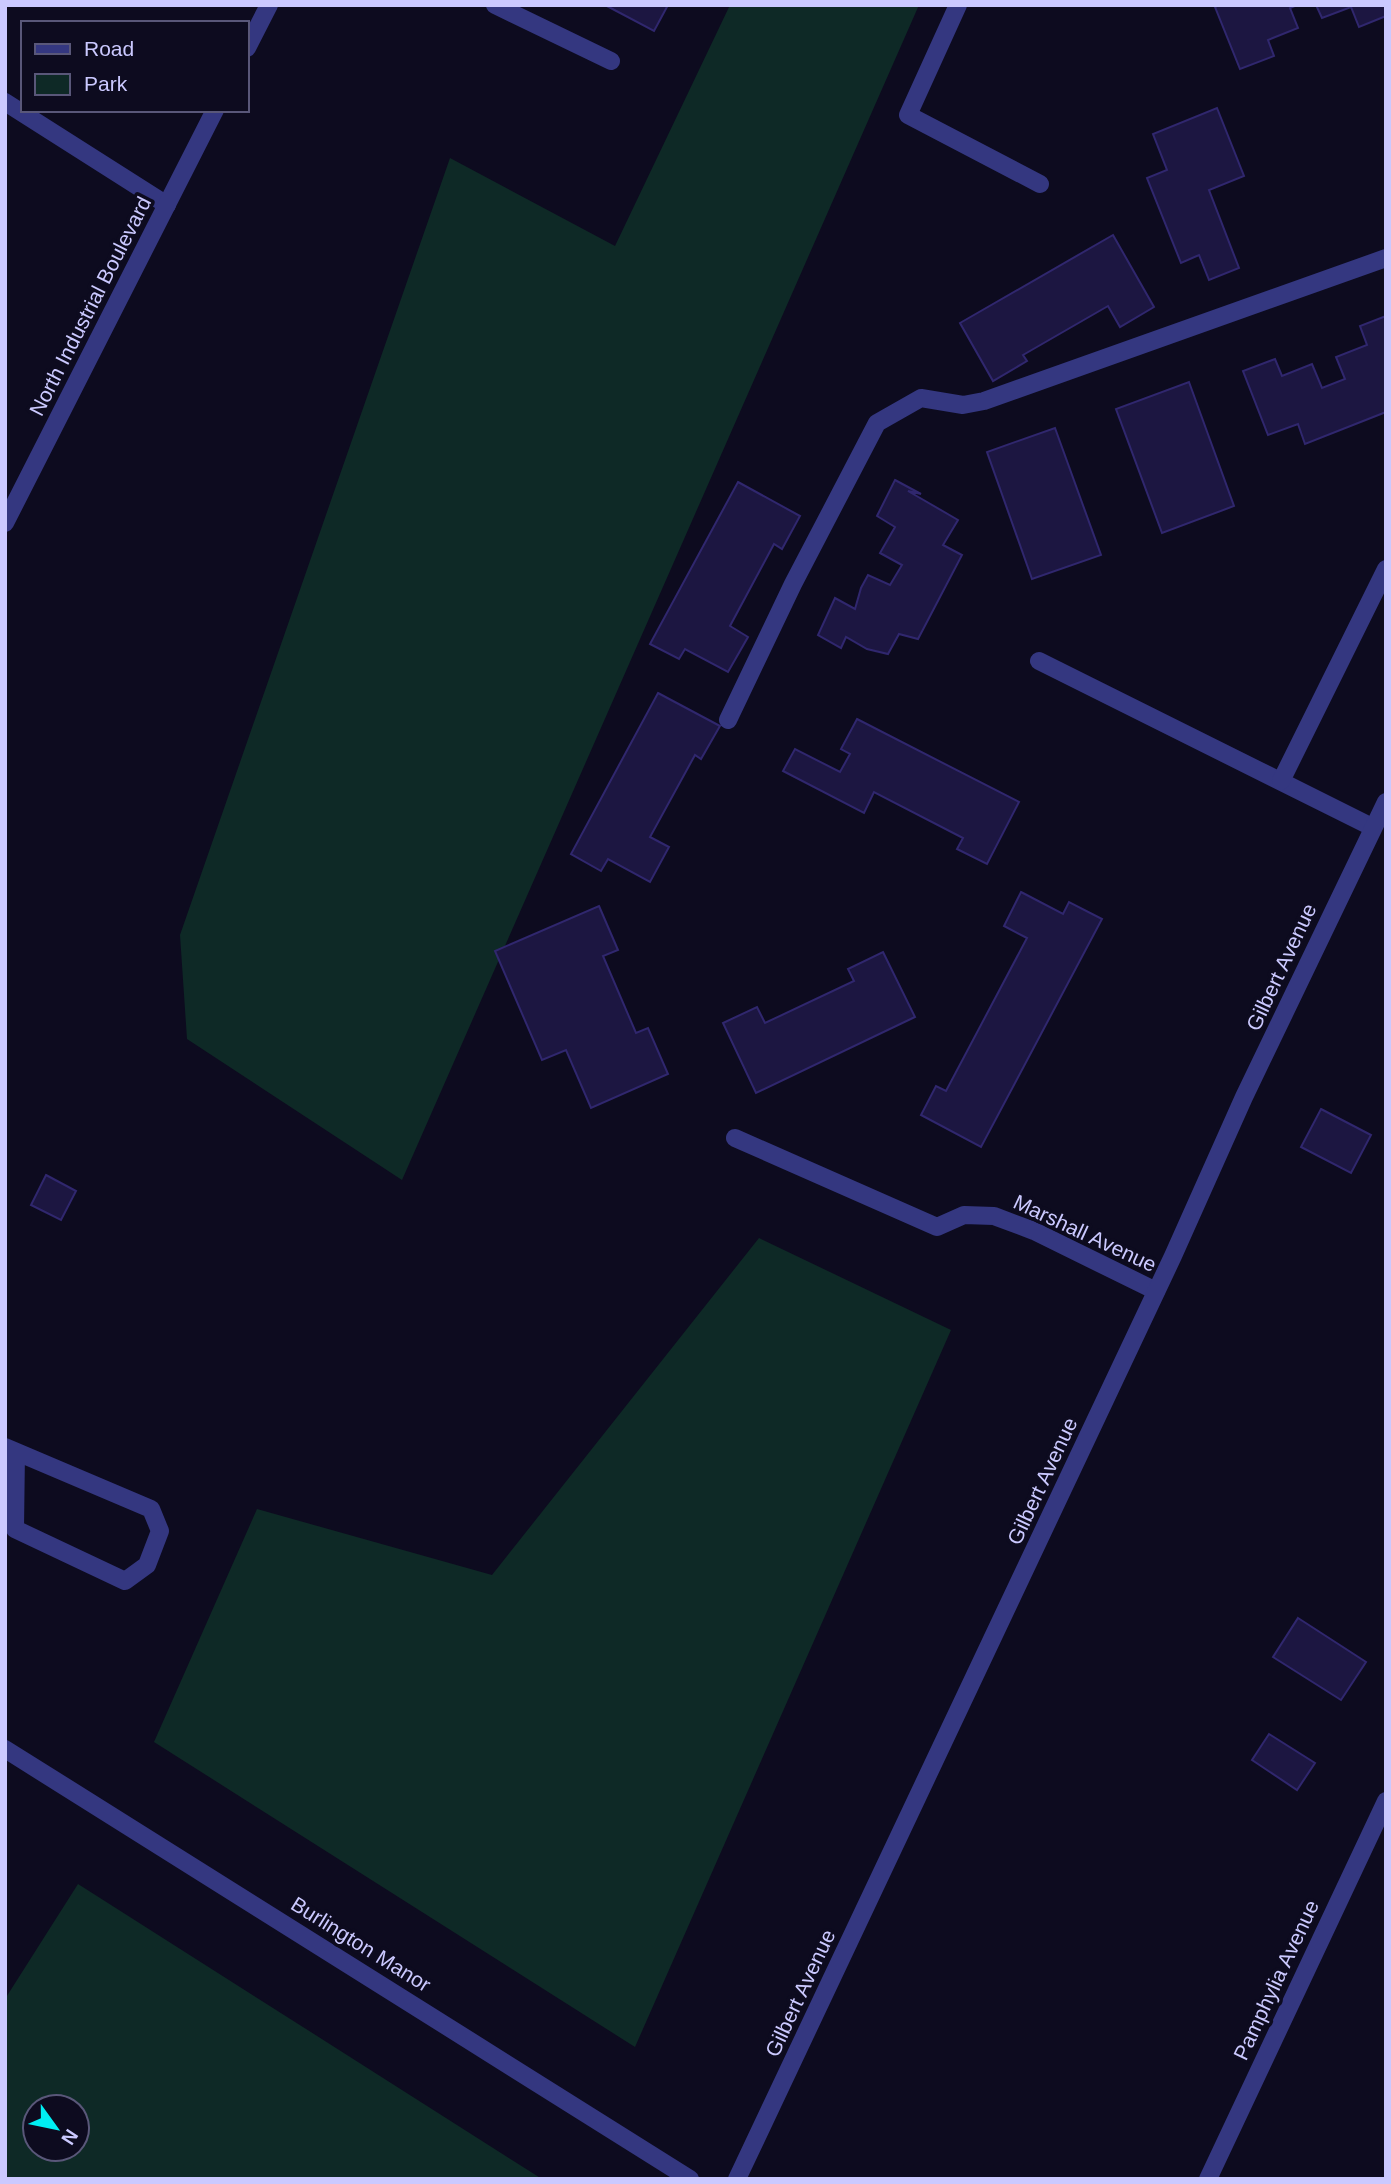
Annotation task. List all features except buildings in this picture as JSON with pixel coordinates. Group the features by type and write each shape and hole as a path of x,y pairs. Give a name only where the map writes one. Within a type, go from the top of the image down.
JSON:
{"street":[{"path":"248,46 269,5"},
{"path":"495,5 611,61"},
{"path":"958,5 908,116 1040,184"},
{"path":"5,102 167,205"},
{"name":"North Industrial Boulevard","path":"5,523 214,112"},
{"path":"728,720 793,584 877,423 921,398 963,405 984,401 1386,258"},
{"path":"1281,781 1386,569"},
{"path":"1039,661 1372,827"},
{"name":"Gilbert Avenue","path":"737,2179 1386,802"},
{"name":"Marshall Avenue","path":"735,1138 937,1227 964,1215 994,1216 1034,1231 1156,1291"},
{"path":"10,1450 151,1510 160,1531 147,1565 125,1581 15,1529 10,1450"},
{"name":"Burlington Manor","path":"5,1749 690,2179"},
{"name":"Pamphylia Avenue","path":"1208,2179 1386,1801"}],"green space":[{"path":"730,5 919,5 402,1180 187,1039 180,935 450,158 615,246"},
{"path":"759,1238 951,1330 635,2047 154,1742 257,1509 492,1575"},
{"path":"78,1884 542,2179 5,2179 5,1999"}]}
